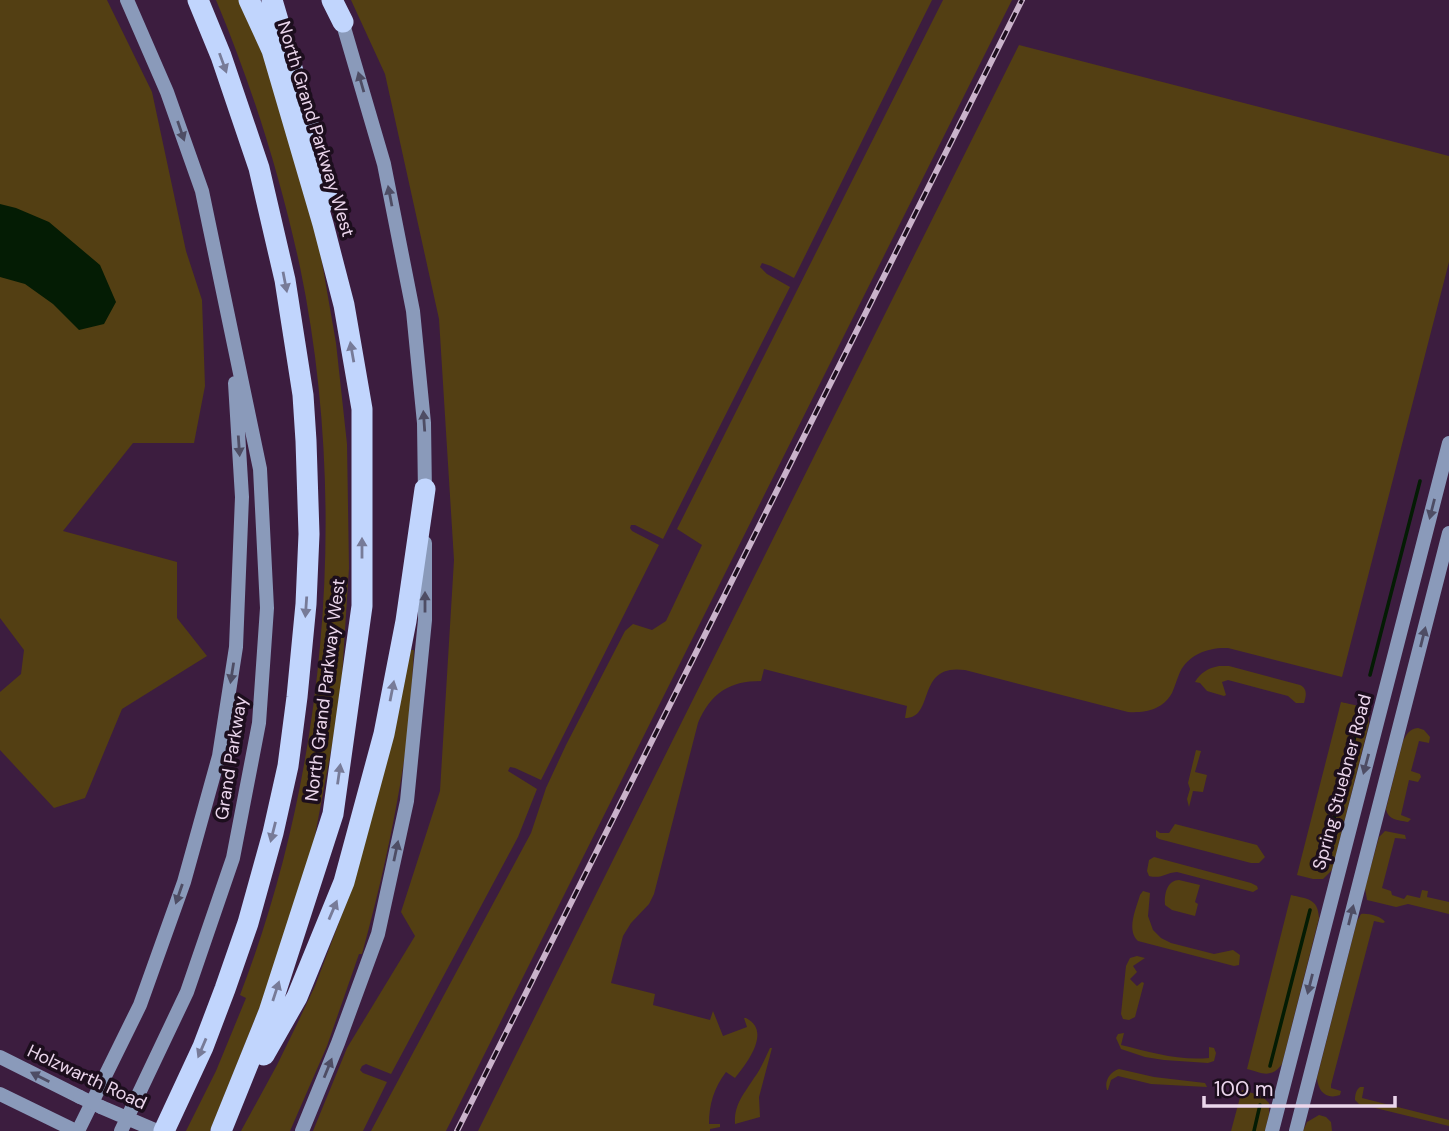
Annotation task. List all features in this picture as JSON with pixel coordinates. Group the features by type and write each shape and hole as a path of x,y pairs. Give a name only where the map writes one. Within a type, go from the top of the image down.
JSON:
{"highway":[{"name":"North Grand Parkway West","path":"155,1129 203,1047 247,923 273,833 288,766 297,697 306,604 309,534 303,396 285,280 259,168 221,57 198,0"},
{"name":"North Grand Parkway West","path":"223,1127 269,1012 333,814 362,606 362,409 344,305 272,50 249,0"},
{"path":"272,0 327,187 323,224"},
{"path":"333,0 344,22"},
{"path":"223,1127 297,997 344,882 384,734 406,621 425,489"}],"main road":[{"path":"0,1094 74,1130 140,1005 184,882 219,756 236,647 242,496 231,330 202,191 167,92 127,0"},
{"path":"302,1131 338,1044 378,934 407,801 425,620 424,423 413,311 384,164 344,22"},
{"name":"Grand Parkway","path":"124,1124 187,992 233,858 259,723 267,608 260,469 231,330"},
{"name":"Spring Stuebner Road","path":"1272,1131 1449,443"},
{"path":"1296,1131 1449,533"},
{"path":"1384,698 1406,703"},
{"path":"1384,698 1402,720"},
{"name":"Holzwarth Road","path":"0,1057 100,1107 124,1124 155,1129"}],"shaded area":[{"path":"0,0 107,0 152,92 186,251 202,300 205,386 194,443 133,443 63,531 177,562 177,618 207,656 122,709 85,798 54,808 0,750 0,692 21,674 24,650 0,618"},
{"path":"216,0 241,0 266,61 319,245 336,343 347,444 349,568 342,676 333,740 314,841 284,947 210,1131 186,1131 216,1071 246,998 240,995 270,909 293,820 310,728 321,635 325,542 324,449 315,357 300,267 264,131"},
{"path":"351,0 932,0 794,278 762,263 760,267 767,274 790,287 663,539 631,525 632,531 659,545 541,780 510,767 508,771 537,789 518,837 391,1074 366,1064 362,1066 360,1070 363,1073 387,1082 363,1131 313,1131 347,1048 415,936 401,912 440,791 454,560 439,319 385,74"},
{"path":"943,0 1012,0 446,1131 371,1131 531,833 546,788 566,745 625,631 633,624 652,630 666,621 702,545 677,529"},
{"path":"1019,45 1449,156 1449,262 1342,677 1228,648 1214,649 1194,656 1184,666 1172,693 1163,703 1147,711 1128,712 965,670 949,670 932,682 920,710 914,716 905,718 907,706 764,669 761,681 730,686 715,697 698,723 654,894 623,936 611,983 655,994 653,1005 710,1020 713,1011 723,1036 747,1027 744,1018 753,1024 757,1039 751,1056 735,1078 726,1072 713,1096 709,1124 720,1124 720,1127 710,1131 478,1131"},
{"path":"0,204 49,222 100,265 116,302 104,324 79,330 53,304 25,284 0,277"},
{"path":"411,650 414,650 412,686 402,773 387,851 362,954 359,954 327,1046 290,1131 241,1131 315,986 349,896"},
{"path":"1229,666 1300,685 1306,695 1304,703 1296,703 1288,696 1228,680 1222,682 1226,695 1224,696 1207,691 1200,683 1195,682 1205,671"},
{"path":"1341,702 1364,710 1369,724 1332,870 1323,879 1313,879 1297,875"},
{"path":"1418,728 1430,737 1429,743 1419,741 1411,771 1421,777 1418,782 1409,780 1401,815 1411,819 1408,822 1391,817 1386,809 1403,741 1410,731"},
{"path":"1196,750 1201,751 1195,772 1207,775 1203,792 1193,791 1189,807 1188,783"},
{"path":"1175,824 1257,845 1265,857 1259,863 1251,863 1156,837 1156,830 1169,833"},
{"path":"1385,831 1405,835 1406,839 1395,838 1382,888 1404,899 1407,895 1420,898 1422,890 1428,891 1427,897 1449,902 1449,914 1408,904 1396,907 1367,900 1365,888 1379,837"},
{"path":"1154,857 1251,883 1258,889 1253,892 1177,872 1157,877 1149,876 1149,860"},
{"path":"1179,880 1200,885 1195,902 1198,904 1195,916 1172,910 1165,905 1169,885"},
{"path":"1143,891 1150,893 1148,916 1153,930 1161,938 1214,954 1233,950 1240,955 1239,965 1234,966 1138,941 1132,925"},
{"path":"1291,895 1314,903 1319,918 1282,1064 1274,1072 1262,1073 1247,1069"},
{"path":"1361,914 1374,915 1385,922 1374,921 1331,1085 1331,1088 1341,1091 1340,1095 1331,1096 1321,1090 1317,1078"},
{"path":"1130,958 1145,958 1133,966 1137,972 1130,979 1137,986 1144,983 1135,1017 1123,1019 1121,1014 1126,966"},
{"path":"1124,1033 1121,1045 1165,1055 1209,1058 1209,1047 1214,1048 1214,1061 1208,1063 1145,1057 1121,1049 1116,1038 1118,1034"},
{"path":"770,1048 759,1097 760,1117 735,1124 740,1100"},
{"path":"1119,1069 1154,1077 1205,1083 1207,1087 1151,1084 1118,1076 1111,1080 1107,1090 1108,1077"},
{"path":"1360,1087 1364,1087 1362,1098 1449,1120 1449,1126 1359,1104 1355,1098"},
{"path":"1242,1090 1262,1096 1269,1103 1265,1131 1231,1131"},
{"path":"1319,1115 1331,1122 1332,1131 1303,1131 1307,1122"}],"waterway":[{"path":"1370,675 1420,481"},
{"path":"1321,870 1360,716"},
{"path":"1270,1066 1310,910"},
{"path":"1254,1131 1260,1105"}],"railway":[{"path":"457,1131 1022,0"}]}
